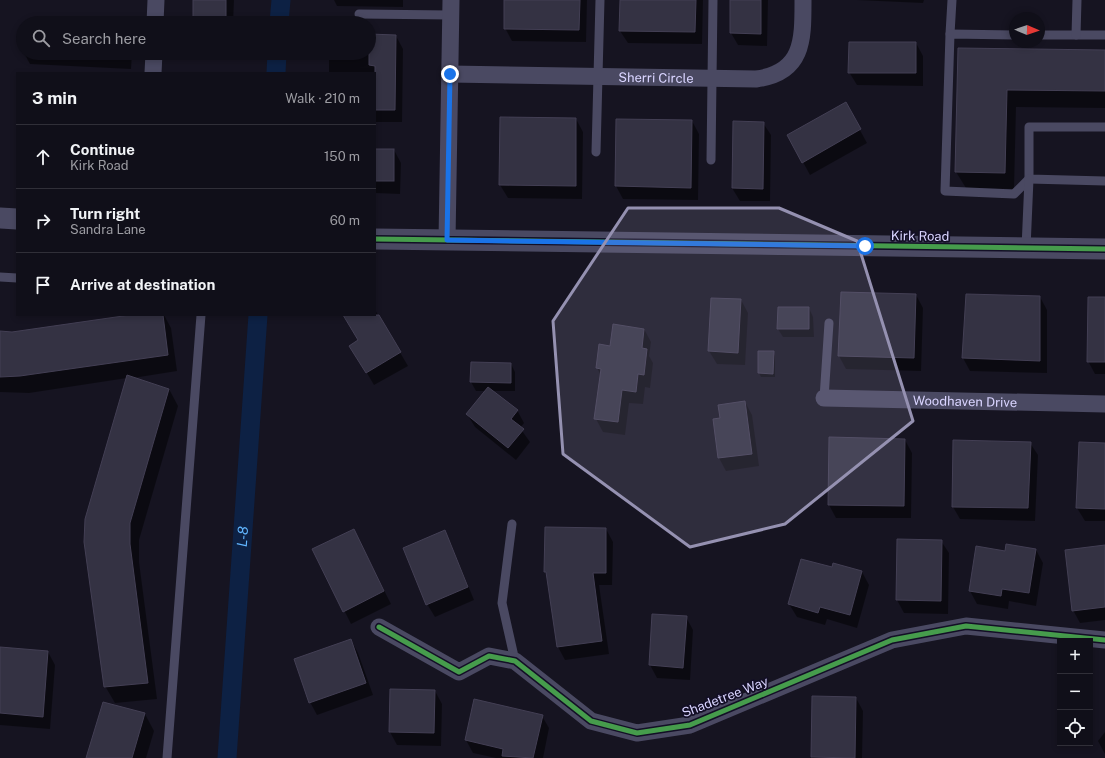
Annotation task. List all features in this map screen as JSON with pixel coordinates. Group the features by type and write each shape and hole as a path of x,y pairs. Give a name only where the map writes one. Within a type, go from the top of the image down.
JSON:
{"street":[{"path":"155,16 156,0"},
{"name":"Sherri Circle","path":"450,74 756,79 770,77 782,71 793,62 800,50 803,36 803,0"},
{"path":"447,240 451,7"},
{"path":"153,72 154,60"},
{"path":"0,218 16,219"},
{"name":"Kirk Road","path":"376,239 1105,249"},
{"name":"Woodhaven Drive","path":"824,398 1105,404"},
{"name":"Shadetree Way","path":"379,627 458,672 489,656 514,661 592,721 637,733 690,725 899,639 966,626 1105,640"}],"lane":[{"path":"596,152 600,0"},
{"path":"711,160 713,0"},
{"path":"952,0 944,191 1014,194 1029,179 1105,181"},
{"path":"1076,35 1077,0"},
{"path":"360,14 451,7"},
{"path":"950,34 1009,35"},
{"path":"1045,35 1105,35"},
{"path":"1026,248 1029,179 1029,127 1105,127"},
{"path":"0,277 16,278"},
{"path":"167,758 201,316"},
{"path":"824,398 829,323"},
{"path":"512,524 502,603 514,661"}],"highlighted area":[{"path":"628,208 779,208 857,241 913,421 785,524 690,547 563,454 553,321"}],"building":[{"path":"193,0 226,0 226,16 193,16"},
{"path":"504,0 580,0 579,30 504,29"},
{"path":"620,0 696,0 695,32 619,31"},
{"path":"730,0 761,0 761,34 730,33"},
{"path":"376,34 396,35 395,110 376,110 376,72 375,66 369,65 369,60 376,60"},
{"path":"849,42 916,42 916,73 848,73"},
{"path":"958,48 1105,50 1105,91 1007,90 1005,173 955,172"},
{"path":"846,102 861,129 802,163 787,135"},
{"path":"500,117 576,118 576,186 499,185"},
{"path":"616,119 692,120 691,188 615,186"},
{"path":"733,121 764,122 763,189 732,188"},
{"path":"376,149 394,149 394,181 376,181"},
{"path":"841,292 916,294 914,358 838,356"},
{"path":"966,294 1040,296 1040,361 962,358"},
{"path":"1088,297 1105,297 1105,362 1087,362"},
{"path":"711,298 741,299 738,353 708,351"},
{"path":"778,307 809,307 809,329 777,329"},
{"path":"379,315 401,352 366,373 349,346 358,340 344,316"},
{"path":"123,316 163,316 168,355 20,376 0,377 0,331 12,332"},
{"path":"613,324 644,329 642,348 647,349 644,375 638,374 636,392 622,390 618,422 594,419 601,369 596,368 599,344 610,346"},
{"path":"758,351 774,351 773,374 758,373"},
{"path":"471,362 511,363 511,383 470,382"},
{"path":"127,375 169,389 130,523 130,544 148,683 104,687 84,542 85,519"},
{"path":"488,387 518,410 511,419 524,429 508,448 466,414"},
{"path":"745,401 752,454 718,458 713,419 720,418 718,405"},
{"path":"829,437 905,439 904,506 828,505"},
{"path":"953,440 1031,442 1028,508 952,507"},
{"path":"1079,442 1105,443 1105,509 1076,508"},
{"path":"545,527 606,528 606,573 593,573 602,641 557,647 546,572 544,572"},
{"path":"354,529 384,591 343,612 312,549"},
{"path":"445,530 468,587 426,605 403,548"},
{"path":"897,539 942,540 941,601 896,600"},
{"path":"1006,544 1036,549 1029,593 1002,589 1001,596 969,591 976,546 1005,551"},
{"path":"1105,545 1105,607 1072,611 1065,550"},
{"path":"801,559 832,567 833,563 862,571 850,615 820,607 818,613 788,604"},
{"path":"652,614 687,616 683,668 649,665"},
{"path":"351,639 366,683 309,703 294,659"},
{"path":"0,647 48,651 43,717 0,713"},
{"path":"390,689 435,690 434,733 389,732"},
{"path":"812,696 856,697 855,758 811,757"},
{"path":"474,699 543,715 533,758 502,756 503,749 465,740"},
{"path":"103,702 145,713 132,758 86,758"}],"waterway":[{"name":"L-8","path":"280,16 281,0"},
{"name":"L-8","path":"276,72 277,60"},
{"name":"L-8","path":"227,758 258,316"}],"cycle path":[{"path":"376,239 1105,249"},
{"path":"379,627 459,672 489,656 515,661 591,721 637,733 690,725 892,640 966,626 1105,640"}],"route":[{"path":"450,74 447,240 865,246"}]}
